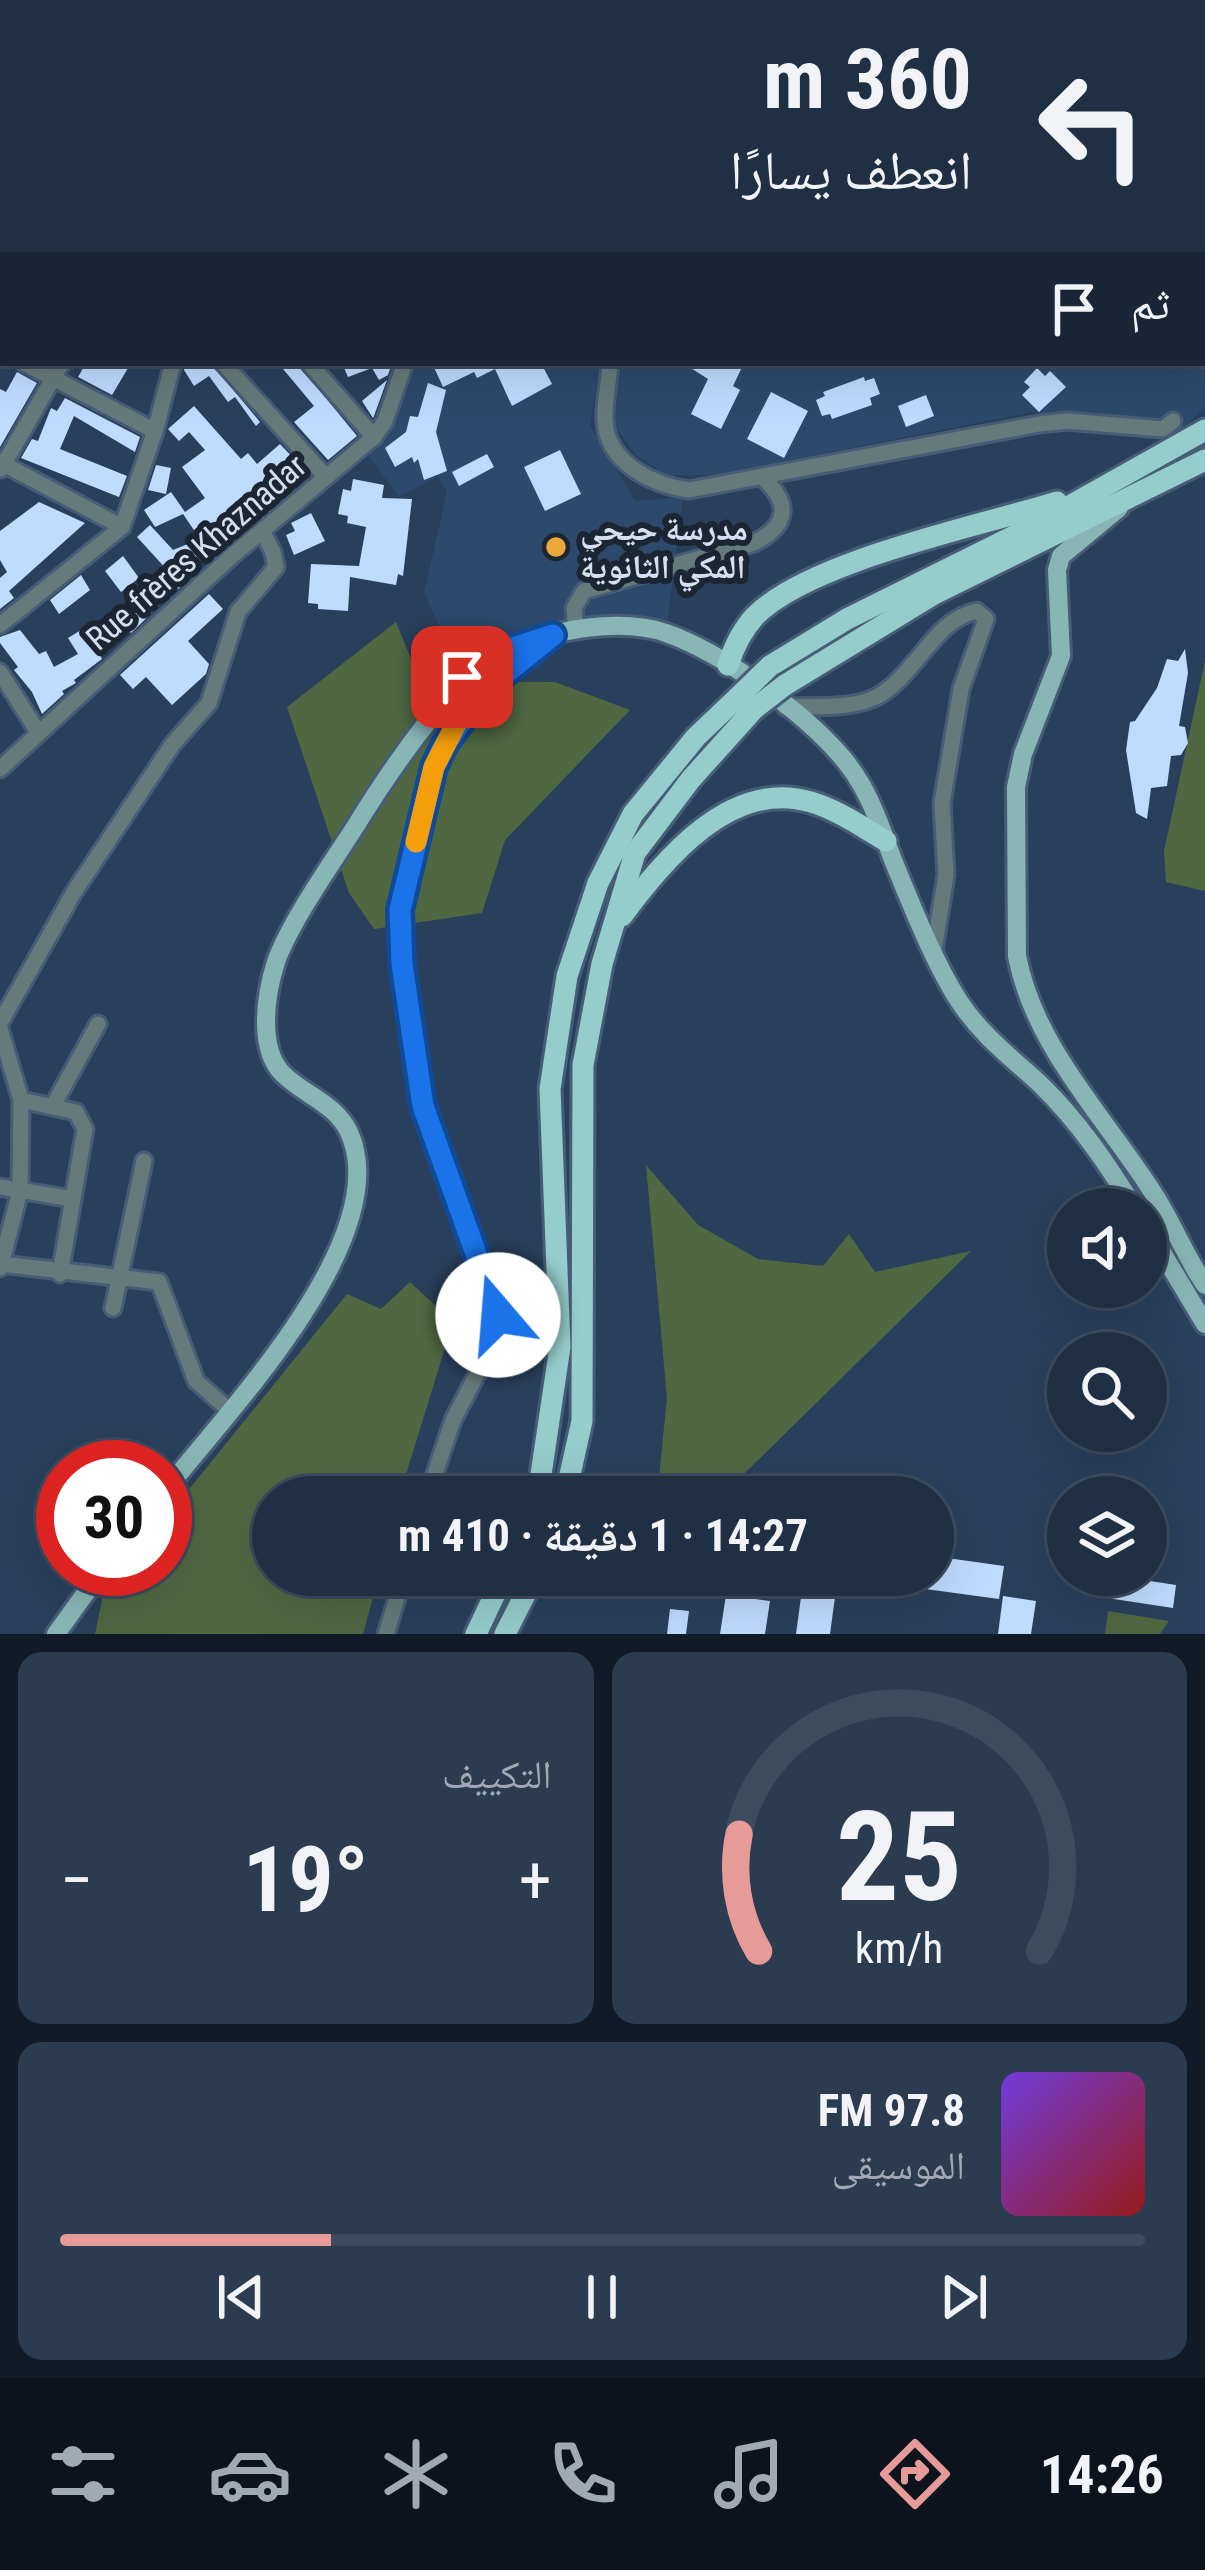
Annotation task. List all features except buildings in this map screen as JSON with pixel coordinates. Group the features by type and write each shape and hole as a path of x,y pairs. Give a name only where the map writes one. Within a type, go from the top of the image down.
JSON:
{"highway":[{"path":"570,1476 582,1421 583,1065 592,1007 635,853 770,666 847,619 1205,430"},
{"path":"541,1476 560,1348 550,1089 567,976 598,884 633,814 695,736 746,703 785,696 934,594 1205,460"},
{"path":"728,664 736,641 753,618 798,585 896,549 1097,490"},
{"path":"611,930 660,864 714,819 747,806 781,799 808,801 886,841"},
{"path":"476,1634 494,1596"},
{"path":"505,1634 524,1596"}],"main road":[{"path":"1136,494 1061,556 1056,592 1061,656 1023,754 1016,787 1015,923 1022,981 1047,1039 1155,1195 1205,1285"},
{"path":"192,1458 302,1317 350,1225 357,1193 356,1158 348,1130 329,1106 284,1075 274,1061 267,1016 277,959 394,765 462,677 500,652 553,635 614,625 665,632 785,696 866,788 958,1000 992,1042 1043,1087 1079,1128 1121,1188"},
{"path":"1079,1128 1092,1124 1098,1113"},
{"path":"1167,1261 1205,1324"},
{"path":"56,1634 83,1596"}],"street":[{"path":"29,366 155,431"},
{"path":"60,366 1,466 122,527"},
{"path":"0,625 122,527 172,366"},
{"path":"226,366 326,477"},
{"path":"312,366 374,437"},
{"name":"Rue frères Khaznadar","path":"0,770 262,531 374,437 385,421 404,366"},
{"path":"610,366 605,425 612,444 640,475 665,487 688,490 1039,424 1067,421 1163,429 1173,421"},
{"path":"576,631 574,608 584,591 754,543 774,533 782,518 782,501 762,477"},
{"path":"230,1411 196,1381 159,1282 0,1266 20,1190 21,1100 0,1026 74,892 172,745 209,703 238,612 276,567 262,531"},
{"path":"785,696 837,706 877,697 913,668 964,614 977,611 986,619 961,689 942,803 946,874 934,950"},
{"path":"434,1476 452,1420 494,1342 498,1315 423,1106 402,964 402,896 434,767 451,733 485,690 553,635"},
{"path":"0,672 38,732"},
{"path":"54,1104 98,1024"},
{"path":"21,1100 76,1112 86,1129 60,1274"},
{"path":"113,1309 144,1161"},
{"path":"0,1187 74,1199"},
{"path":"386,1634 398,1596"}],"shaded area":[{"name":"مدرسة حيحي المكي الثانوية","path":"410,366 600,366 590,426 635,501 683,497 667,626 621,616 586,619 495,645 458,665 424,593 447,492 438,476 399,497 363,449 397,416"},
{"path":"620,366 1204,366 1205,407 1176,436 1032,412 714,475 666,475 637,456 615,426"}],"green space":[{"path":"396,622 420,681 555,682 630,710 505,840 482,913 374,929 349,893 287,707"},
{"path":"1205,661 1205,891 1166,882 1164,851"},
{"path":"646,1165 698,1225 758,1259 823,1266 849,1234 875,1272 971,1251 741,1476 659,1476 667,1398"},
{"path":"410,1282 453,1322 405,1476 252,1476 252,1596 373,1596 363,1634 95,1634 103,1596 192,1596 192,1486 347,1294 381,1309"},
{"path":"1108,1611 1169,1621 1160,1634 1105,1634"}],"slow traffic":[{"path":"416,842 434,767 457,722 485,690"}],"place":[{"name":"مدرسة حيحي المكي الثانوية","path":"556,547"}],"route":[{"path":"462,677 500,652 553,635 485,690 457,722 434,767 400,910 402,964 423,1106 498,1315"}]}
